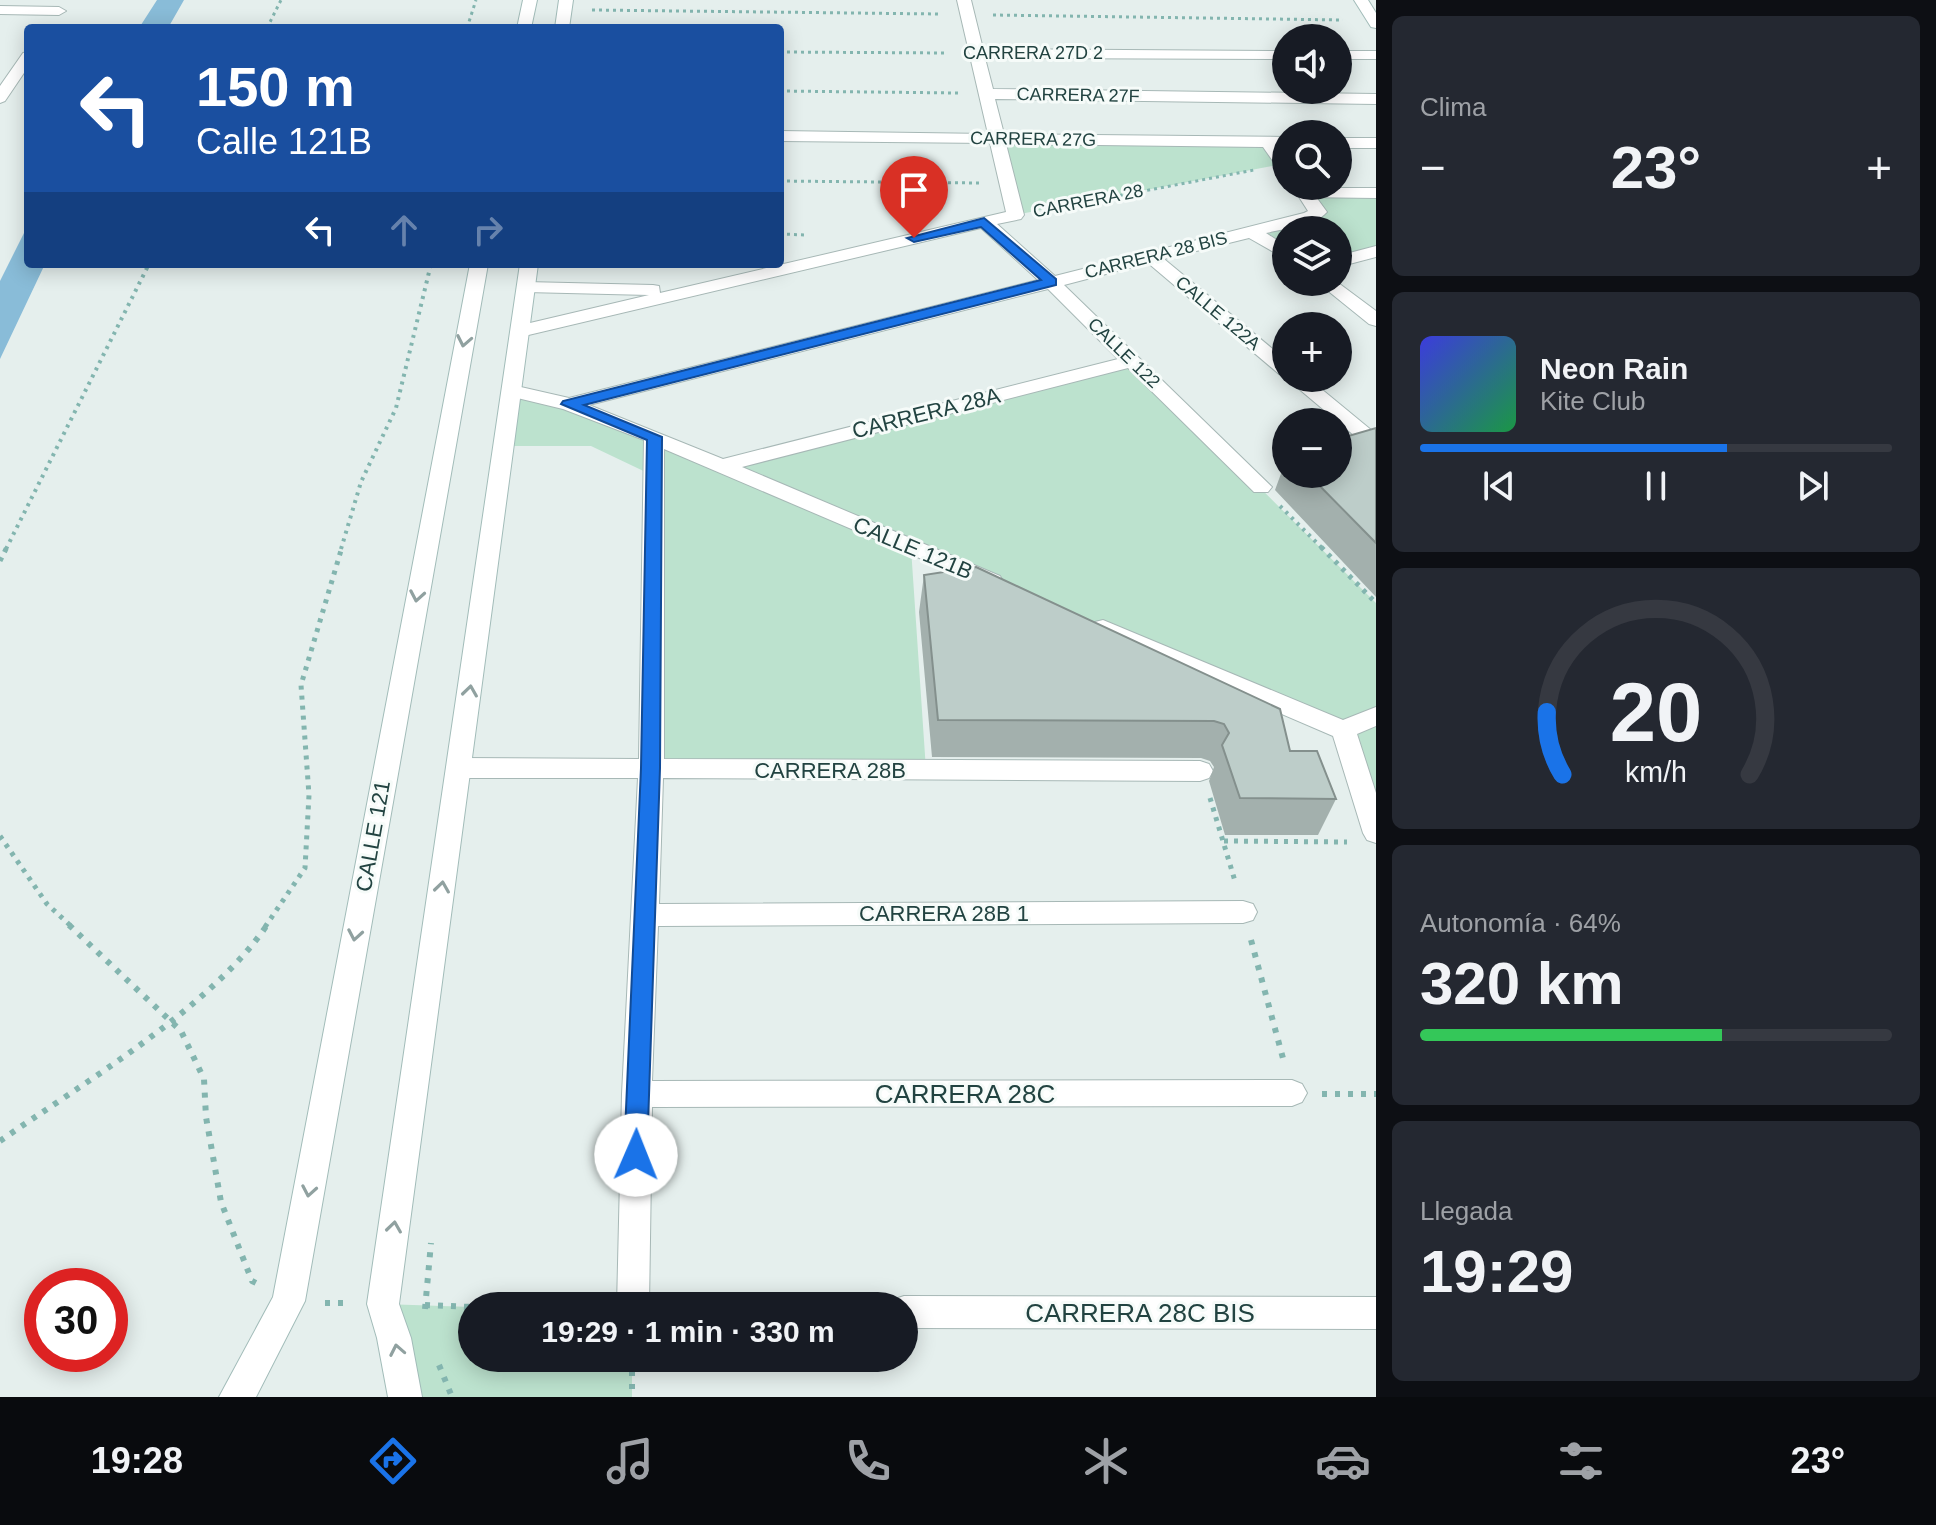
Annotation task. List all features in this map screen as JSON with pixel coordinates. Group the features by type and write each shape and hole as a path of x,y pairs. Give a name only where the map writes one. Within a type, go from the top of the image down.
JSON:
{"street":[{"path":"525,24 530,0"},
{"path":"563,24 566,0"},
{"path":"1361,0 1374,22"},
{"path":"0,10 63,5"},
{"path":"50,24 63,5"},
{"path":"966,7 1015,215"},
{"name":"CARRERA 27D 2","path":"977,53 1272,55"},
{"path":"1352,55 1376,55"},
{"path":"0,98 7,76 24,60"},
{"name":"CARRERA 27F","path":"987,94 1376,99"},
{"name":"CARRERA 27G","path":"784,136 1272,142"},
{"path":"1268,142 1272,148"},
{"path":"1352,143 1376,143"},
{"path":"1352,194 1376,193"},
{"name":"CARRERA 28 BIS","path":"569,404 1310,217 1318,212 1310,200"},
{"name":"CARRERA 28","path":"784,268 1015,215"},
{"name":"CALLE 122","path":"984,222 1051,282 1261,487"},
{"path":"1251,231 1272,245"},
{"path":"1352,258 1376,251"},
{"name":"CALLE 122A","path":"1150,256 1272,358"},
{"name":"CALLE 121","path":"236,1397 251,1375 289,1301 478,268"},
{"path":"405,1397 394,1338 383,1304 528,268"},
{"name":"CARRERA 28","path":"520,331 783,268"},
{"path":"526,287 683,291"},
{"path":"1344,296 1376,320"},
{"name":"CARRERA 28A","path":"719,466 1132,361"},
{"name":"CALLE 121B","path":"512,391 569,404 654,437 1012,589"},
{"path":"1313,392 1376,444"},
{"path":"633,1292 637,1094 651,768 654,437"},
{"path":"1084,620 1343,730 1376,716"},
{"path":"1343,730 1368,838"},
{"name":"CARRERA 28B","path":"459,768 1200,771"},
{"name":"CARRERA 28B 1","path":"646,915 1243,912"},
{"name":"CARRERA 28C","path":"637,1094 1292,1093"},
{"name":"CARRERA 28C BIS","path":"918,1312 1376,1313"}],"path":[{"path":"269,24 281,0"},
{"path":"468,24 476,0"},
{"path":"592,10 966,7 1374,22"},
{"name":"CARRERA 27D 2","path":"784,52 977,53"},
{"name":"CARRERA 27F","path":"784,91 987,94"},
{"name":"CARRERA 28","path":"1015,215 1272,168"},
{"path":"784,181 1008,184"},
{"path":"0,561 147,268"},
{"path":"0,1141 170,1022 249,952 305,868 309,795 301,685 361,482 396,408 430,268"},
{"path":"1261,487 1376,603"},
{"path":"1200,771 1224,841 1292,1093 1376,1094"},
{"path":"0,836 47,904 155,1003 181,1031 204,1079 206,1117 221,1202 252,1281 289,1301 458,1307"},
{"path":"1224,841 1368,838"},
{"path":"632,1372 632,1397"}],"green space":[{"path":"997,139 1268,142 1272,148 1272,166 1015,215"},
{"path":"1352,193 1376,193 1376,251 1352,258 1352,216 1310,216 1307,200 1352,200"},
{"path":"1272,226 1272,245 1251,231"},
{"path":"1132,361 1376,603 1376,833 1343,729 911,548 926,770 651,768 654,476 591,446 503,446 512,391 544,398 719,466"},
{"path":"383,1304 458,1307 458,1372 632,1372 632,1397 405,1397"}],"water":[{"path":"157,0 184,0 170,24 142,24"},
{"path":"24,233 24,268 43,268 0,359 0,281"}],"building":[{"path":"1376,428 1376,543 1322,488 1352,488 1352,435"},
{"path":"976,567 1280,709 1290,751 1317,751 1336,799 1240,798 1222,745 1229,733 1224,724 1214,721 938,720 924,575"}],"route":[{"path":"636,1155 651,768 654,437 569,404 1051,282 984,222 914,238"}]}
